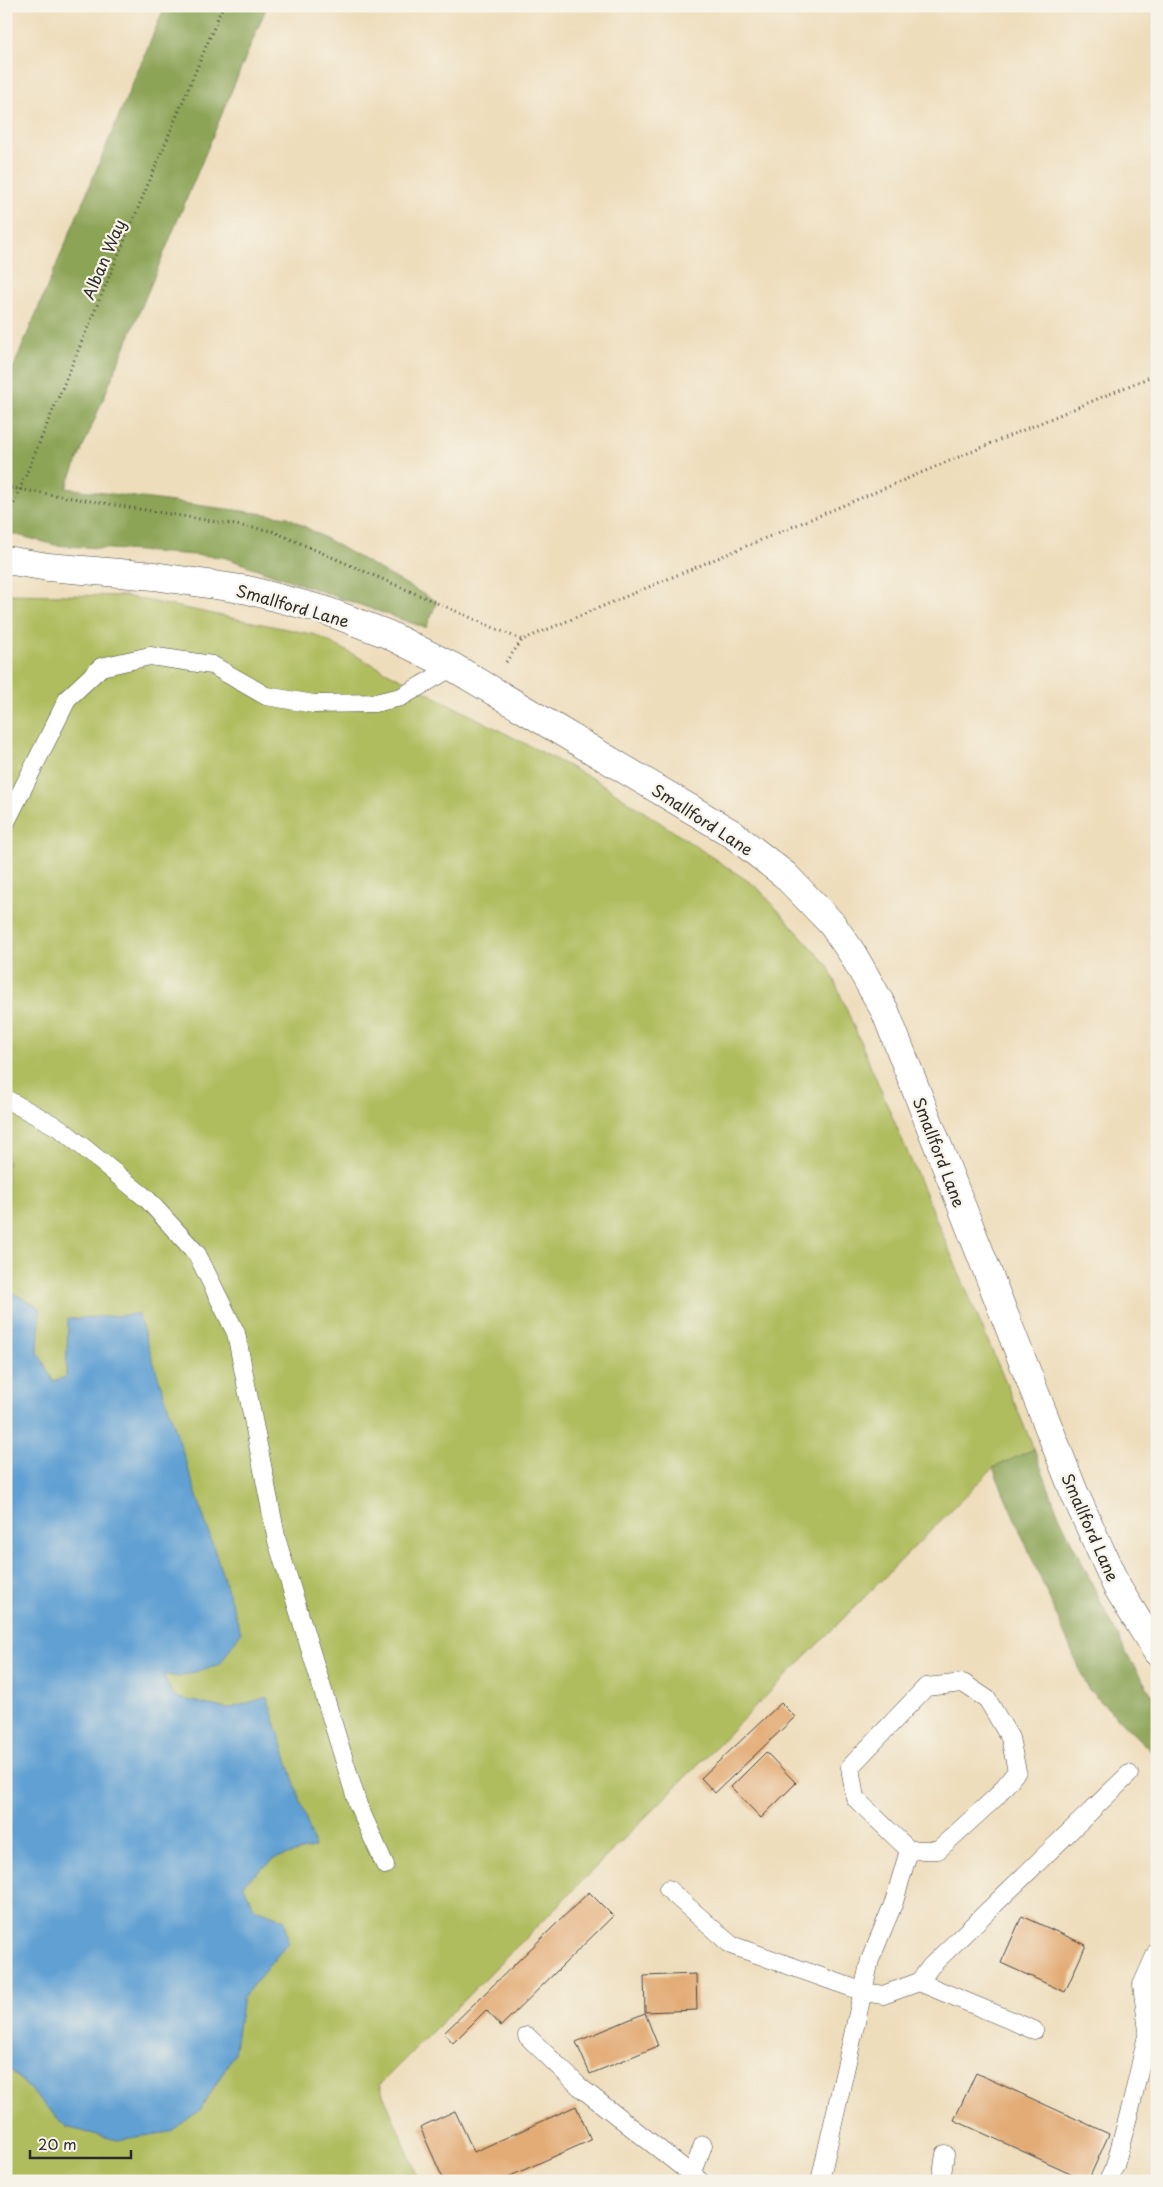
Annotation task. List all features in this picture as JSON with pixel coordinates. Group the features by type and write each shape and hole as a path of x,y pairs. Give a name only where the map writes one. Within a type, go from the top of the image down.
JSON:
{"street":[{"name":"Smallford Lane","path":"11,561 154,576 248,590 324,610 387,634 454,667 731,832 785,875 832,924 852,953 885,1011 1074,1492 1117,1587 1157,1652"}],"lane":[{"path":"6,822 68,698 101,667 150,656 212,665 266,696 314,704 375,703 401,697 454,667"},
{"path":"6,1100 61,1129 147,1199 197,1254 236,1333 277,1541 358,1805 385,1865"},
{"path":"963,1683 987,1699 1010,1738 1017,1770 996,1797 938,1850 909,1850 855,1798 850,1767 926,1687 963,1683"},
{"path":"668,1889 731,1945 864,1992 883,1995 919,1982 931,1966 1129,1774"},
{"path":"820,2181 870,1960 894,1902 909,1850"},
{"path":"1108,2181 1114,2166 1152,2032 1142,1985 1157,1951"},
{"path":"919,1982 1034,2030"},
{"path":"527,2036 580,2087 695,2179 703,2145"},
{"path":"941,2181 945,2154"}],"path":[{"name":"Alban Way","path":"6,522 223,6"},
{"path":"6,487 272,531 522,640 1157,374"}],"green space":[{"path":"165,6 267,6 66,488 288,517 437,602 426,628 223,557 55,545 6,532 6,385"},
{"path":"8,594 125,596 316,635 599,782 757,887 828,966 1034,1449 993,1468 379,2085 420,2181 6,2181"},
{"path":"1034,1449 1059,1516 1127,1655 1157,1703 1157,1757 1088,1689 993,1468"}],"water":[{"path":"6,1289 40,1308 38,1352 53,1381 66,1377 68,1319 138,1314 241,1632 220,1664 179,1677 163,1675 174,1697 228,1709 267,1697 315,1847 274,1859 243,1884 254,1908 285,1920 288,1943 243,1997 234,2054 201,2109 170,2132 117,2140 66,2127 6,2065"}],"building":[{"path":"781,1703 795,1717 715,1793 701,1778"},
{"path":"766,1752 796,1783 761,1818 731,1787"},
{"path":"589,1892 613,1916 501,2026 486,2010 453,2043 444,2033"},
{"path":"1022,1916 1086,1945 1065,1992 1001,1963"},
{"path":"696,1974 697,2010 645,2012 644,1976"},
{"path":"645,2013 658,2046 590,2074 576,2042"},
{"path":"976,2073 1109,2134 1088,2181 954,2120"},
{"path":"576,2106 591,2140 499,2181 444,2181 420,2127 455,2111 474,2152"}]}
